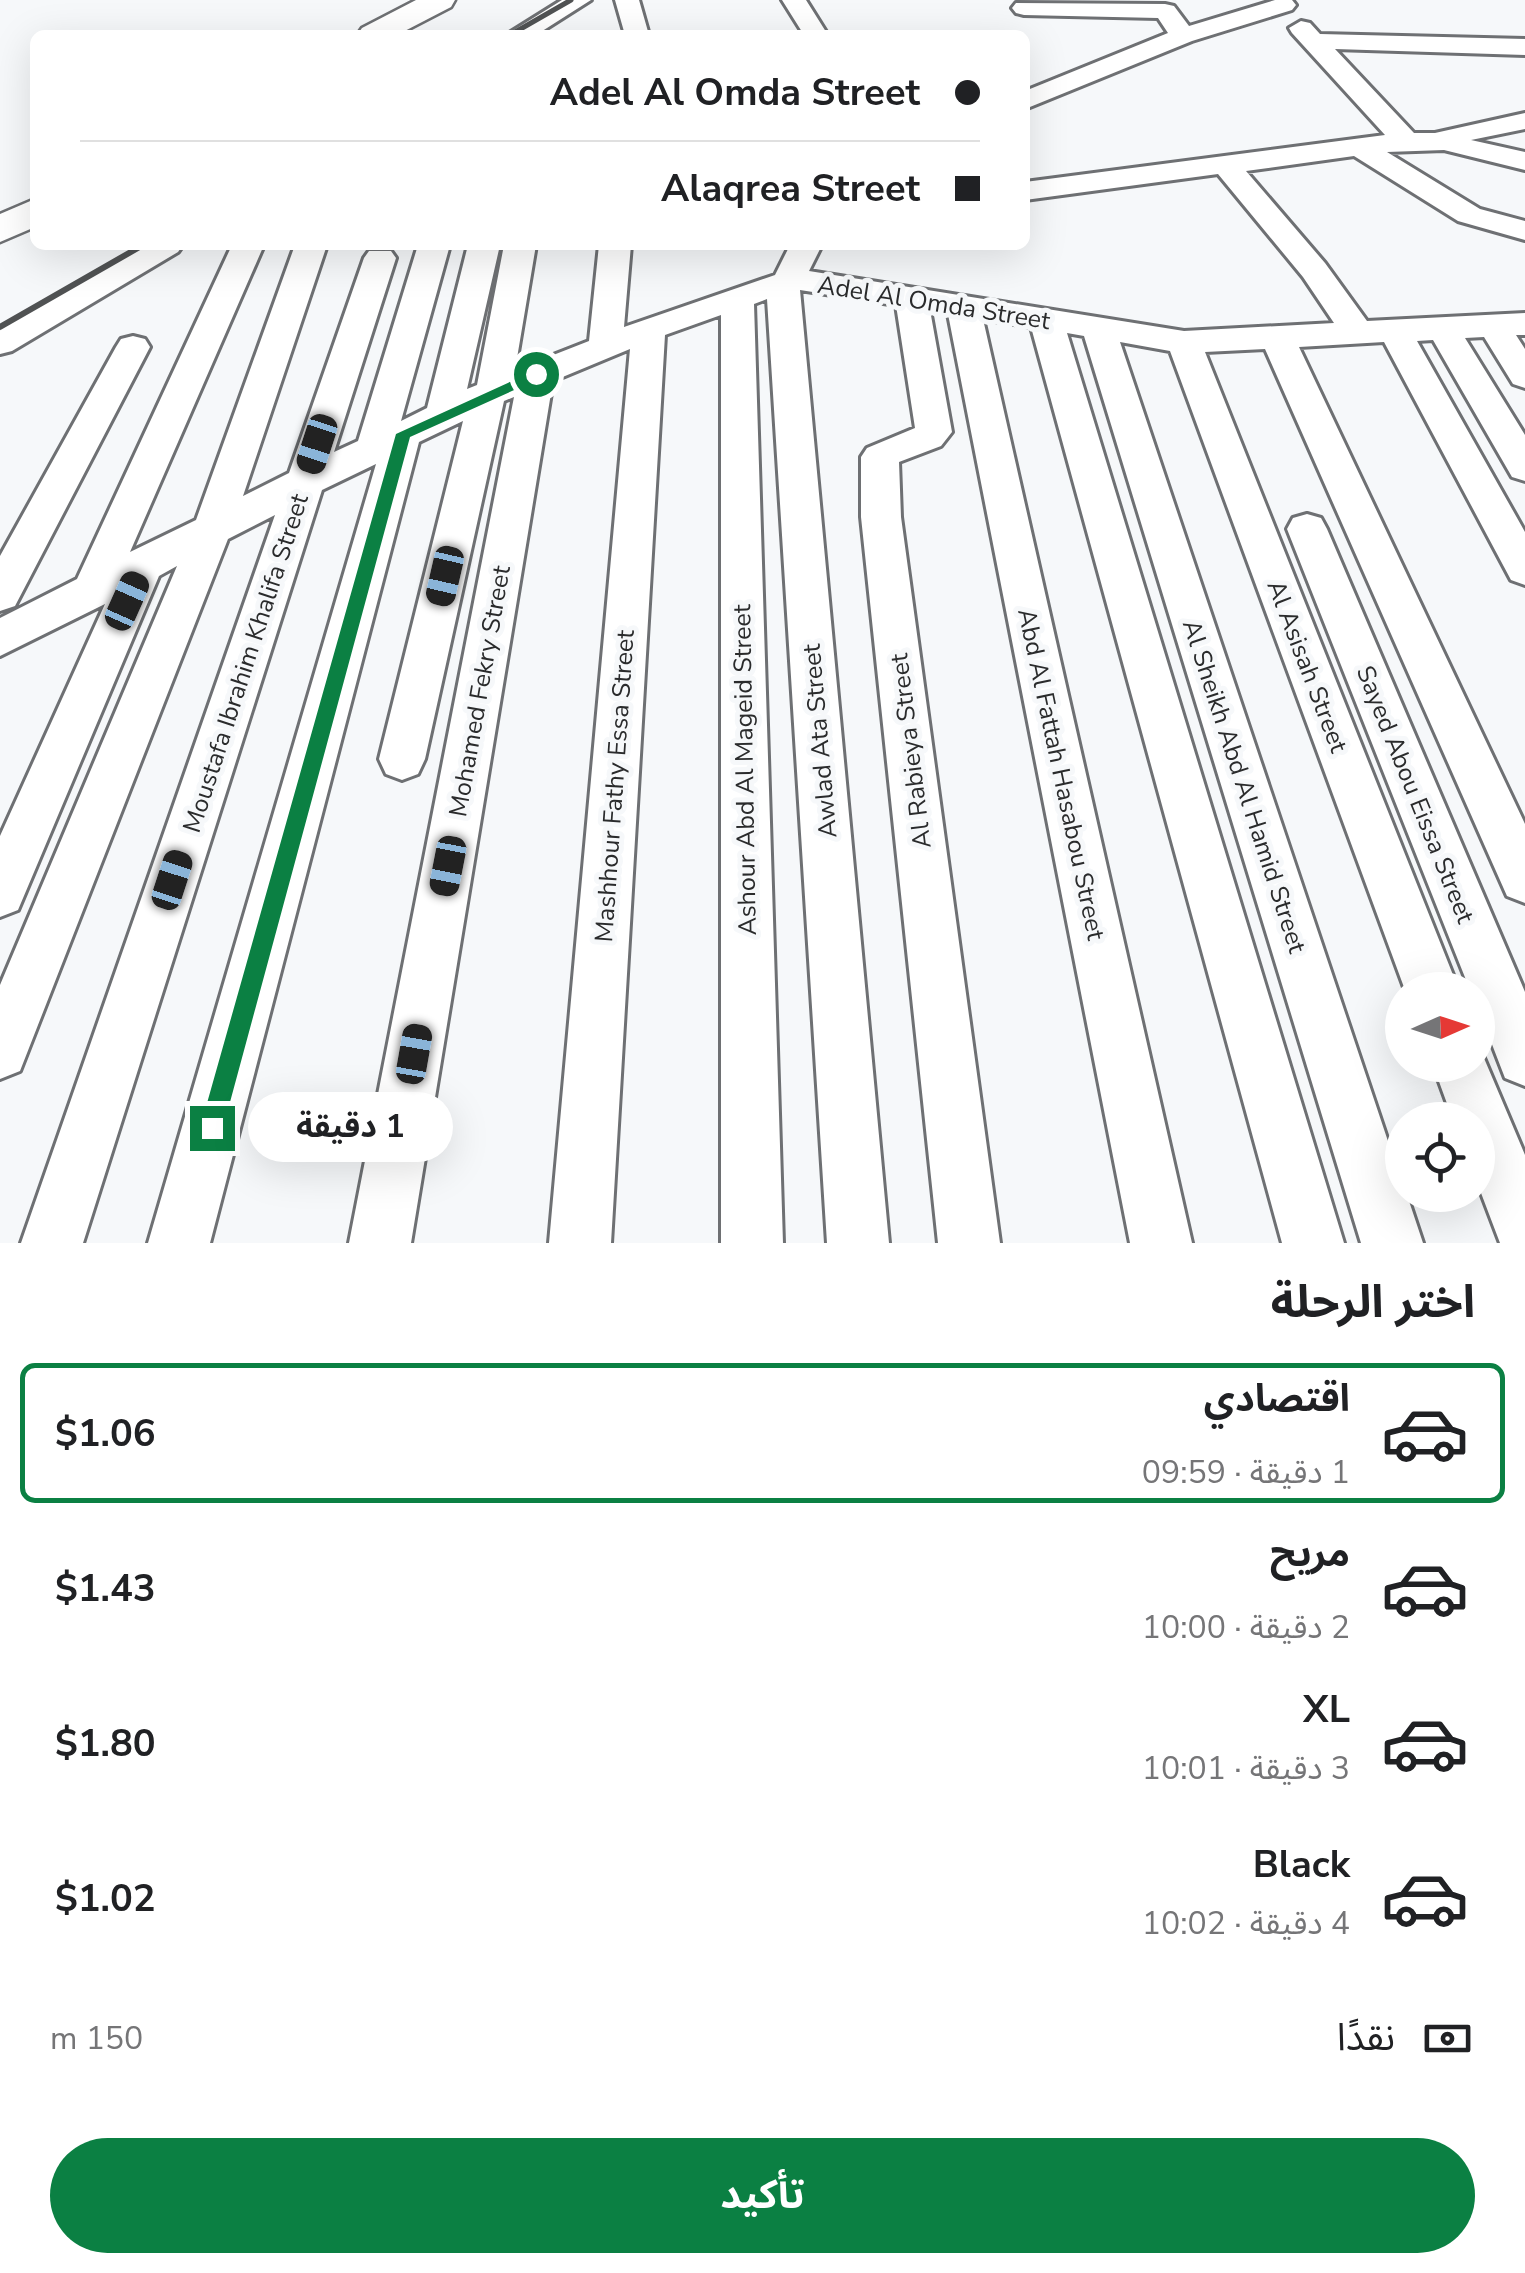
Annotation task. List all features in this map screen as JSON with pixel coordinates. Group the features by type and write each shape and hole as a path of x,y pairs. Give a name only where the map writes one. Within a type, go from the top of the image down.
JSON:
{"street":[{"path":"383,30 440,0"},
{"path":"627,0 636,30"},
{"path":"794,0 813,30"},
{"path":"527,30 570,5 574,30"},
{"path":"1030,99 1184,36 1284,5 1324,13"},
{"path":"1284,5 1312,41 1406,141"},
{"path":"1024,8 1165,11 1184,36"},
{"path":"1312,41 1525,47"},
{"path":"1444,142 1450,134 1525,121"},
{"path":"1030,191 1406,141 1444,142 1525,161"},
{"path":"1357,146 1469,215 1525,231"},
{"path":"1224,163 1314,270 1376,331 1525,568"},
{"path":"0,230 30,214"},
{"path":"0,344 159,250"},
{"path":"93,590 246,250"},
{"path":"0,1050 212,530 309,250"},
{"path":"406,433 433,250"},
{"path":"180,1243 406,433 482,250"},
{"path":"402,759 506,387 520,250"},
{"path":"605,346 615,250"},
{"name":"Moustafa Ibrahim Khalifa Street","path":"52,1243 380,258"},
{"name":"Adel Al Omda Street","path":"0,638 406,433 649,328 737,298 797,263 911,297 1184,342 1509,324"},
{"name":"Awlad Ata Street","path":"797,263 783,302 858,1243"},
{"name":"Al Rabieya Street","path":"911,297 934,432 927,440 890,448 880,456 881,517 969,1243"},
{"name":"Ashour Abd Al Mageid Street","path":"737,298 752,1243"},
{"name":"Abd Al Fattah Hasabou Street","path":"963,306 1161,1243"},
{"path":"1046,320 1313,1243"},
{"path":"1509,324 1525,376"},
{"name":"Mashhour Fathy Essa Street","path":"580,1243 649,328"},
{"path":"1442,328 1525,468"},
{"name":"Al Sheikh Abd Al Hamid Street","path":"1099,329 1392,1243"},
{"path":"1277,337 1525,879"},
{"name":"Al Asisah Street","path":"1184,342 1425,972"},
{"path":"0,594 133,347"},
{"name":"Mohamed Fekry Street","path":"380,1243 506,387"},
{"name":"Sayed Abou Eissa Street","path":"1307,529 1525,1058"},
{"path":"0,893 143,564"},
{"path":"1468,1082 1525,1231"}],"railway":[{"path":"519,30 571,0"},
{"path":"0,327 134,250"}],"route":[{"path":"212,1128 403,434 536,374"}]}
